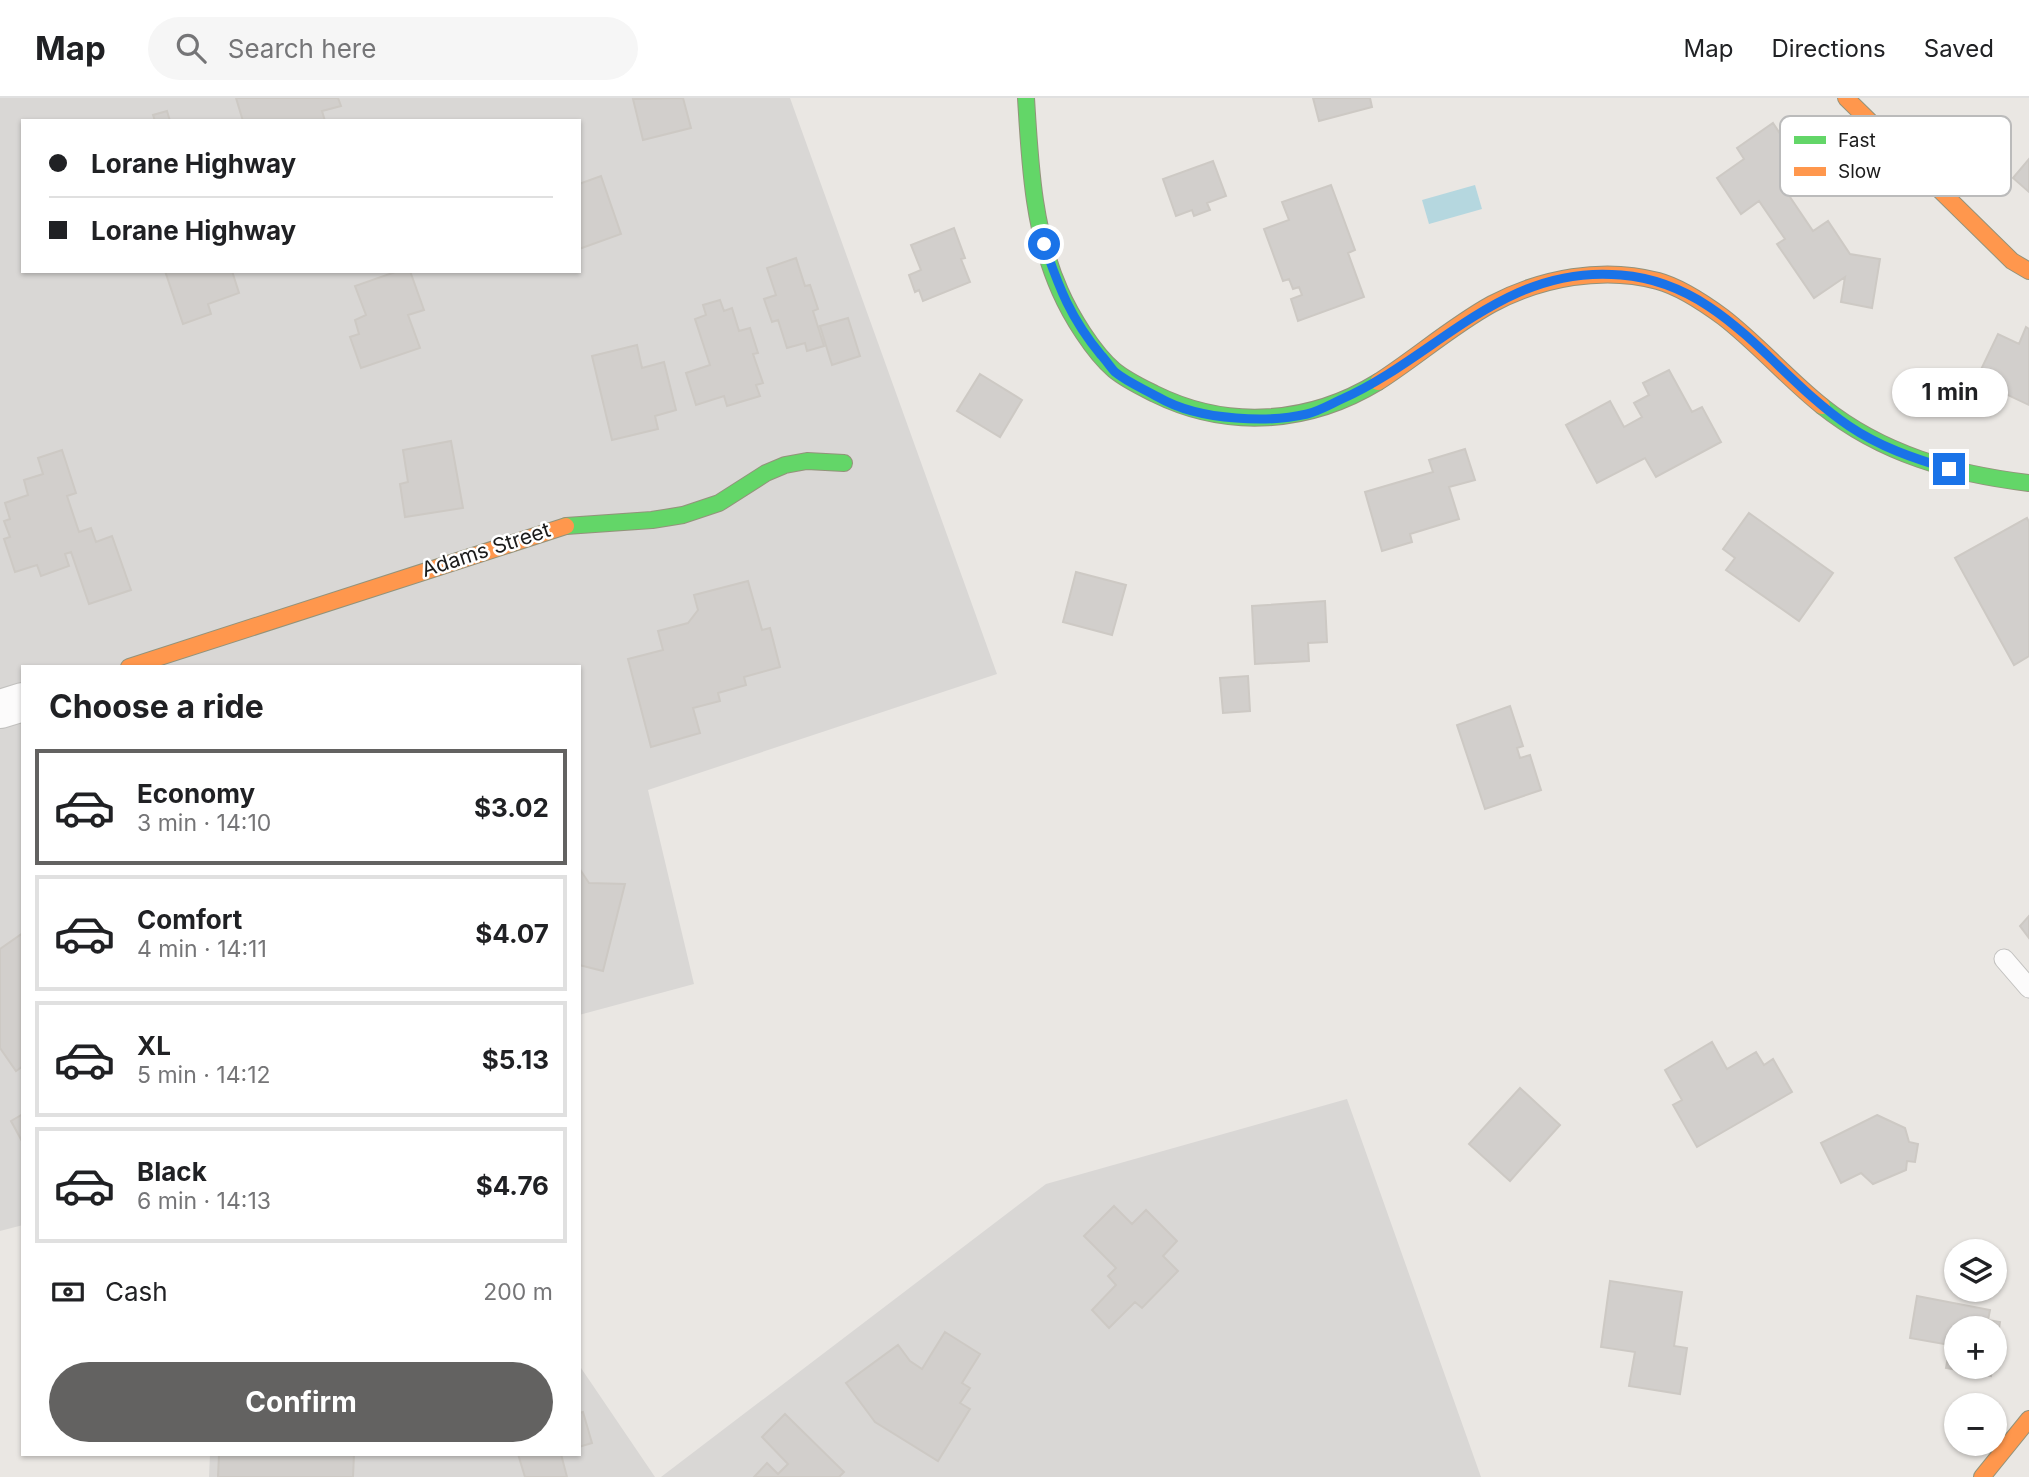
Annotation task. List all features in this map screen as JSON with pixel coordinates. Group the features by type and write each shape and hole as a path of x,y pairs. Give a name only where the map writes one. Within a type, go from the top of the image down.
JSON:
{"street":[{"path":"1026,98 1032,189 1044,244 1061,293 1089,341 1115,372 1171,405 1209,416 1255,419 1307,414 1371,386 1466,320 1511,295 1550,282 1587,275 1621,275 1659,281 1701,301 1750,337 1818,403 1850,427 1891,450 1949,469 2004,481 2029,483"},
{"path":"1846,98 1864,116"},
{"path":"1946,196 2012,261 2029,271"},
{"name":"Adams Street","path":"135,665 559,527 589,521 679,516 725,501 774,469 794,463 844,463"},
{"path":"1982,1477 2029,1419"}],"lane":[{"path":"2004,959 2029,988"}],"shaded area":[{"path":"0,98 790,98 997,674 648,790 694,984 581,1014 581,665 21,665 21,1226 0,1231"},
{"path":"1347,1099 1481,1477 661,1477 1046,1184"},
{"path":"581,1368 655,1477 209,1477 210,1456 581,1456"}],"water":[{"path":"1475,185 1482,209 1429,224 1422,200"}],"building":[{"path":"236,98 338,98 341,106 322,111 324,119 242,119"},
{"path":"683,98 691,128 643,140 633,99"},
{"path":"1313,98 1370,98 1372,107 1319,121"},
{"path":"167,111 169,119 154,119 153,115"},
{"path":"1773,123 1780,134 1780,196 1791,196 1813,231 1828,221 1850,254 1880,259 1872,308 1841,302 1845,277 1814,298 1777,244 1785,239 1759,201 1741,214 1717,178 1744,159 1737,148"},
{"path":"2029,159 2029,192 2013,178"},
{"path":"1213,161 1226,196 1207,203 1210,210 1194,216 1192,210 1176,216 1163,179"},
{"path":"601,176 621,234 581,248 581,183"},
{"path":"1331,185 1355,250 1348,253 1364,297 1298,321 1291,299 1302,295 1299,287 1293,289 1289,279 1283,281 1264,229 1289,220 1282,202"},
{"path":"954,228 970,282 923,301 919,290 915,292 909,275 921,270 911,245"},
{"path":"796,258 805,286 810,285 818,309 813,311 824,346 807,351 805,343 787,348 778,320 772,322 764,299 776,295 767,268"},
{"path":"166,273 233,273 239,293 208,304 211,314 183,324"},
{"path":"392,273 411,273 424,310 408,315 420,348 361,368 350,337 359,334 355,320 366,315 355,286"},
{"path":"720,300 724,311 732,308 739,331 750,328 758,353 753,354 763,383 756,385 760,396 727,406 724,396 696,405 686,373 710,365 695,319 706,315 703,305"},
{"path":"848,318 860,356 832,365 820,326"},
{"path":"2026,327 2029,329 2029,405 1976,380 1998,334 2019,344"},
{"path":"637,345 642,368 664,362 676,410 655,416 658,429 612,440 592,356"},
{"path":"1669,370 1692,412 1702,407 1721,442 1656,477 1645,458 1597,483 1566,425 1610,401 1624,427 1642,417 1634,403 1649,395 1643,383"},
{"path":"980,374 1022,400 1000,437 957,411"},
{"path":"451,441 463,508 405,517 400,484 408,482 403,450"},
{"path":"1465,449 1475,480 1449,487 1459,519 1410,534 1412,542 1382,551 1365,492 1433,472 1429,460"},
{"path":"62,450 76,493 67,496 79,532 91,528 96,542 112,536 131,590 89,604 71,552 65,554 69,566 41,576 37,565 15,572 4,539 10,537 4,521 10,519 5,503 28,495 24,480 43,474 38,458"},
{"path":"1749,513 1833,573 1799,621 1726,570 1735,558 1723,549"},
{"path":"2027,518 2029,656 2014,665 1955,558"},
{"path":"1076,572 1126,585 1112,635 1063,622"},
{"path":"748,581 762,630 770,628 780,667 744,677 746,685 718,693 720,701 693,708 700,733 651,747 628,659 663,650 658,631 688,623 698,610 694,595"},
{"path":"1325,601 1327,642 1308,643 1309,661 1255,664 1252,606"},
{"path":"1248,676 1250,711 1223,713 1220,678"},
{"path":"1510,706 1523,746 1517,748 1520,758 1530,755 1541,790 1485,809 1457,725"},
{"path":"581,871 589,883 625,884 603,971 581,966"},
{"path":"2029,916 2029,938 2020,926"},
{"path":"21,934 21,1067 16,1071 0,1048 0,949"},
{"path":"1712,1042 1727,1069 1756,1052 1764,1065 1773,1059 1792,1092 1697,1147 1673,1105 1682,1100 1665,1070"},
{"path":"1520,1088 1560,1125 1510,1181 1469,1144"},
{"path":"21,1115 21,1139 11,1121"},
{"path":"1877,1115 1905,1128 1909,1142 1918,1144 1915,1162 1907,1161 1906,1170 1873,1184 1861,1173 1841,1183 1821,1143"},
{"path":"1114,1206 1132,1224 1146,1210 1177,1241 1163,1256 1178,1271 1142,1308 1135,1302 1109,1328 1092,1310 1116,1285 1108,1276 1116,1268 1084,1236"},
{"path":"1610,1281 1682,1292 1674,1346 1687,1348 1680,1394 1629,1386 1635,1352 1601,1347"},
{"path":"1917,1296 1990,1310 1989,1316 1944,1316 1944,1344 1910,1338"},
{"path":"945,1332 980,1354 962,1383 970,1388 960,1403 970,1409 938,1461 875,1422 846,1383 898,1345 910,1361 922,1369"},
{"path":"581,1412 592,1443 581,1446"},
{"path":"785,1414 844,1472 839,1477 754,1477 767,1463 778,1474 788,1464 762,1437"},
{"path":"219,1456 354,1456 353,1477 218,1477"},
{"path":"519,1456 562,1456 567,1477 525,1477"}],"traffic: fast":[{"path":"1026,98 1034,196 1051,268 1076,322 1098,354 1114,370 1139,386 1183,406 1239,417 1296,414 1324,407 1378,382"},
{"path":"1822,406 1869,437 1919,459 1973,474 2029,483"},
{"path":"566,526 683,515 719,503 766,473 785,465 807,461 844,463"}],"traffic: slow":[{"path":"1846,98 1864,116"},
{"path":"1946,196 2012,261 2029,271"},
{"path":"1378,382 1463,322 1511,295 1552,281 1616,275 1658,281 1700,301 1736,327 1822,406"},
{"path":"135,665 566,526"},
{"path":"1982,1477 2029,1419"}],"route":[{"path":"1044,244 1061,293 1089,341 1115,372 1171,405 1209,416 1255,419 1307,414 1371,386 1466,320 1511,295 1550,282 1587,275 1621,275 1659,281 1701,301 1750,337 1818,403 1850,427 1891,450 1949,469"}]}
